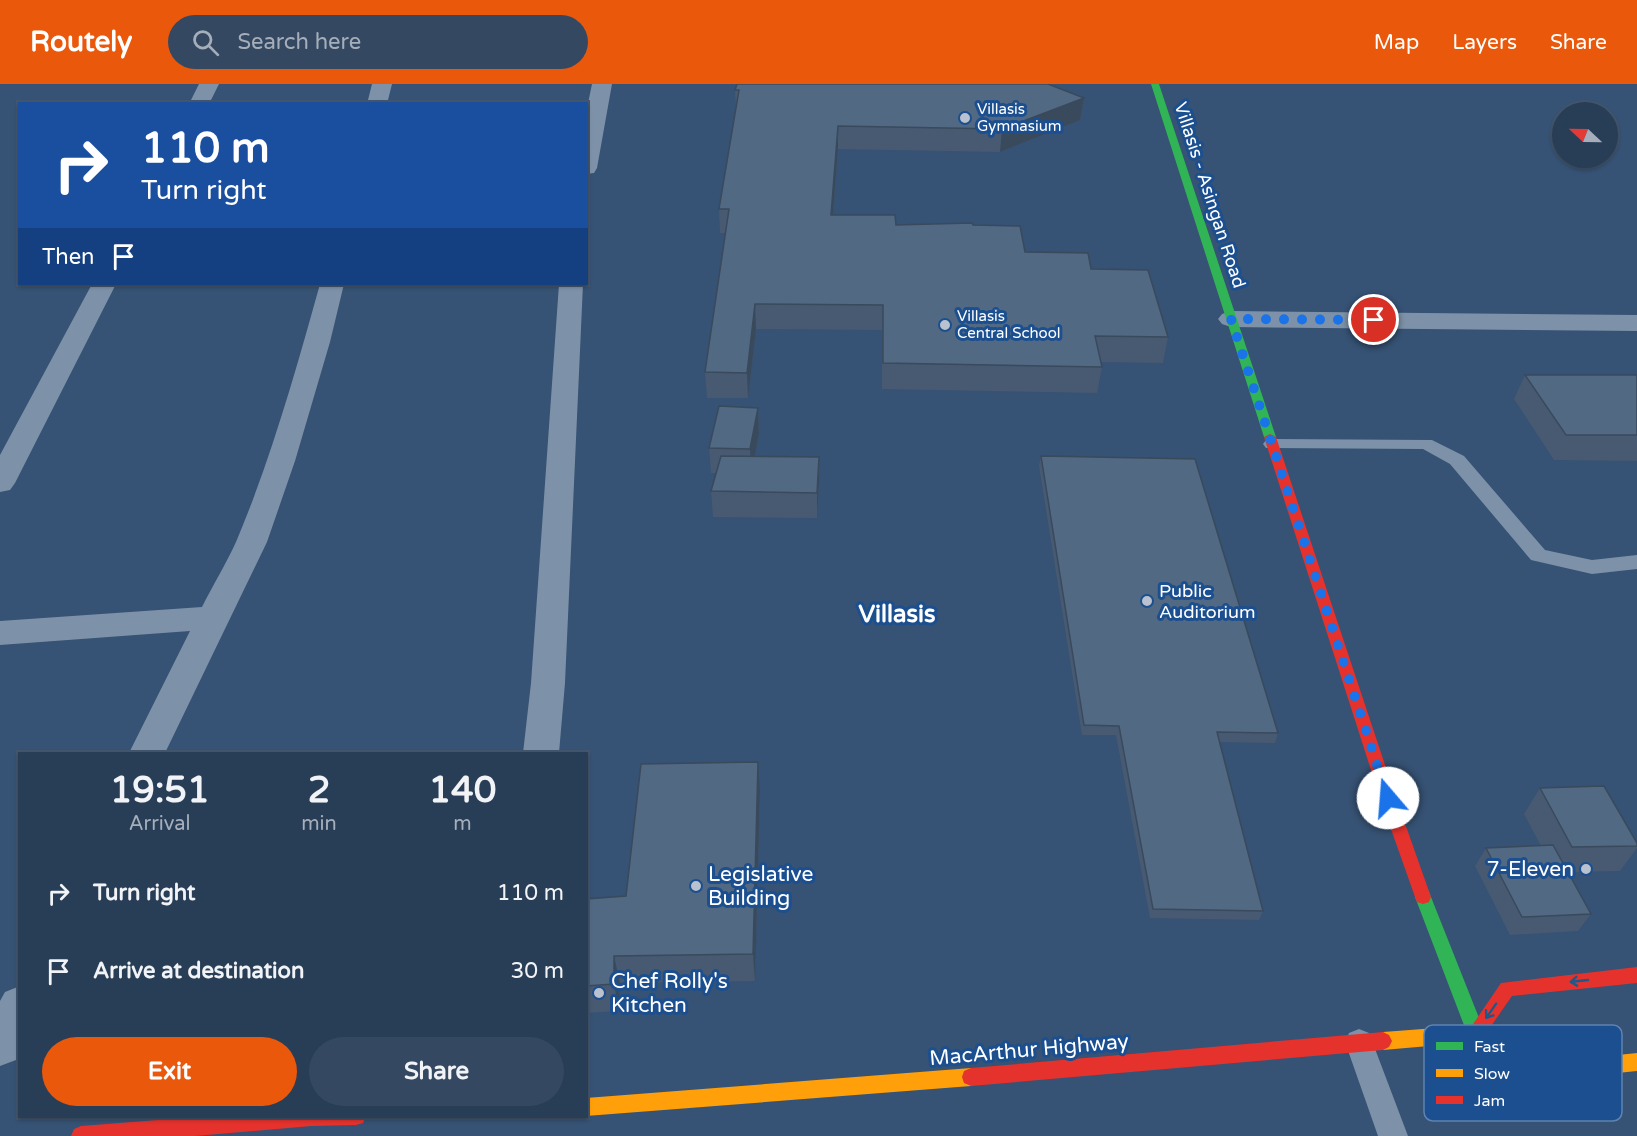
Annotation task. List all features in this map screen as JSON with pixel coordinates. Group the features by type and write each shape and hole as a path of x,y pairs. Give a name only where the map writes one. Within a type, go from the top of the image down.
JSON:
{"main road":[{"name":"Villasis - Asingan Road","path":"1155,84 1417,882 1473,1025"},
{"path":"1482,1025 1507,989 1637,975"},
{"name":"MacArthur Highway","path":"588,1107 882,1085 1424,1037"},
{"path":"1622,1064 1637,1062"},
{"path":"81,1136 309,1126 347,1118"}],"street":[{"path":"200,102 209,84"},
{"path":"378,102 382,84"},
{"path":"588,158 602,84"},
{"path":"0,483 103,285"},
{"path":"147,752 251,542 280,461 317,342 332,285"},
{"path":"541,752 548,683 571,285"},
{"path":"1231,319 1637,322"},
{"path":"0,633 214,618"},
{"path":"0,1045 18,1010"}],"lane":[{"path":"1272,444 1426,444 1457,460 1538,555 1592,567 1637,562"},
{"path":"1359,1042 1393,1136"}],"building":[{"path":"737,84 1048,84 1084,98 1002,129 838,126 831,215 895,215 896,225 972,223 973,225 1020,226 1025,252 1088,253 1091,269 1148,270 1168,337 1095,336 1102,367 883,363 883,305 755,304 747,373 705,372 729,209 719,209 739,90 735,90"},
{"path":"1525,375 1637,375 1637,435 1566,435"},
{"path":"719,406 758,408 750,449 709,448"},
{"path":"721,456 819,457 817,493 711,491"},
{"name":"Public Auditorium","path":"1041,456 1195,459 1278,733 1217,732 1263,911 1153,909 1119,726 1084,725"},
{"name":"Legislative Building","path":"758,762 753,954 614,956 614,984 588,986 588,899 626,896 641,764"},
{"path":"1604,786 1637,846 1572,847 1540,788"},
{"path":"1553,845 1591,914 1522,917 1486,848"}],"traffic: fast":[{"path":"1155,84 1270,437"},
{"path":"1423,897 1473,1025"}],"traffic: slow":[{"path":"1383,1041 1424,1037"},
{"path":"1622,1064 1637,1062"},
{"path":"588,1107 971,1077"}],"traffic: jam":[{"path":"1270,437 1388,798 1423,897"},
{"path":"1482,1025 1507,989 1637,975"},
{"path":"971,1077 1383,1041"},
{"path":"81,1136 299,1118"}],"place":[{"name":"Villasis Gymnasium","path":"965,118"},
{"name":"Villasis Central School","path":"945,325"},
{"name":"Public Auditorium","path":"1147,601"},
{"name":"7-Eleven","path":"1586,869"},
{"name":"Legislative Building","path":"696,886"},
{"name":"Chef Rolly's Kitchen","path":"599,993"}],"district":[{"name":"Villasis","path":"897,614"}],"route":[{"path":"1374,320 1231,319 1388,798"}]}
